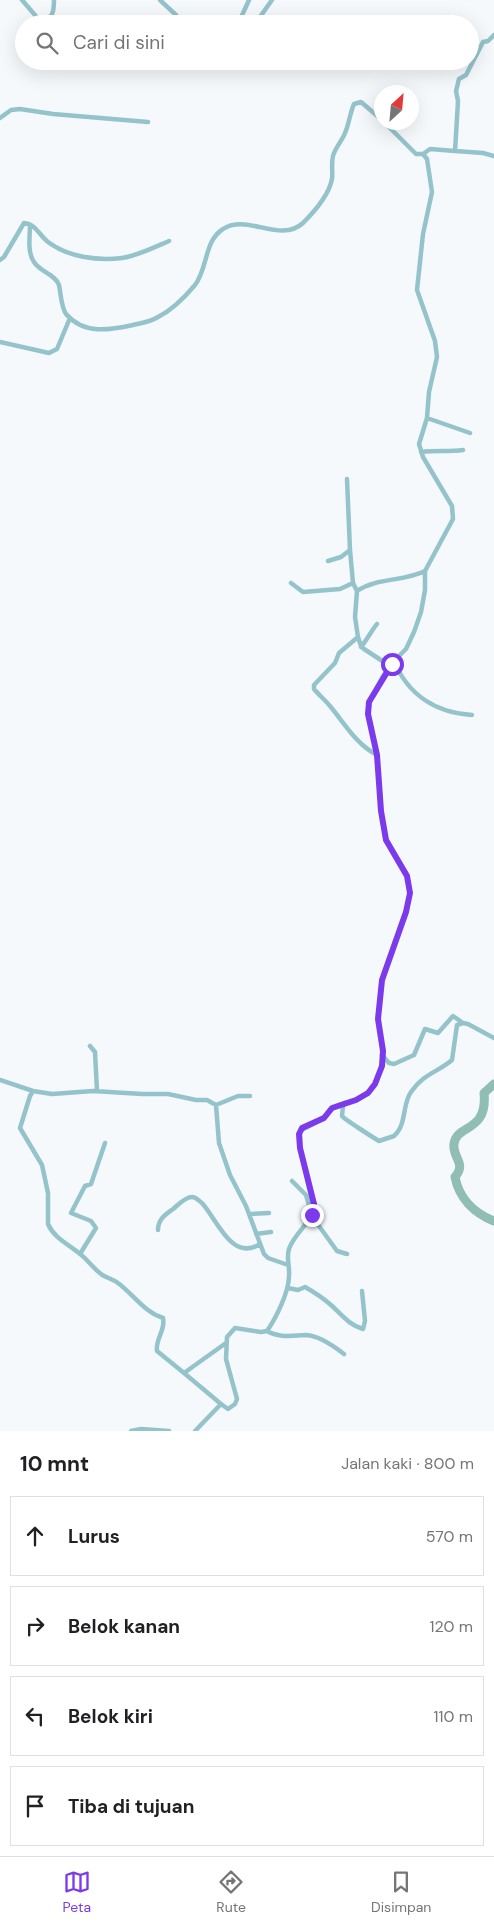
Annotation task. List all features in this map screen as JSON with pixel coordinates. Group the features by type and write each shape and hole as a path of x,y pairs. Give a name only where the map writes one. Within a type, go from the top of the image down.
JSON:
{"street":[{"path":"22,0 34,15"},
{"path":"52,15 54,0"},
{"path":"160,0 176,15"},
{"path":"242,15 249,0"},
{"path":"261,15 272,0"},
{"path":"479,50 483,42 488,41 494,35"},
{"path":"455,151 458,101 456,91 459,79 466,75 469,70"},
{"path":"30,225 30,250 34,262 56,280 65,312 70,318 89,328 101,331 151,321 159,317 194,285 205,266 214,237 223,229 233,224 243,224 282,231 292,230 302,224 327,193 332,179 333,157 344,135 354,104 361,102 374,113"},
{"path":"0,118 15,109 20,109 52,114 148,122"},
{"path":"392,130 416,154 423,154 430,150 483,153 494,156"},
{"path":"267,1331 288,1288 290,1275 288,1254 293,1241 311,1217 314,1204 300,1148 299,1134 302,1128 324,1118 332,1108 356,1100 368,1093 375,1084 382,1066 383,1051 378,1019 382,980 406,912 410,893 407,876 386,840 381,811 377,755 368,706 375,689 390,666 406,649 419,620 425,590 425,571 453,519 453,512 421,452 419,444 427,418 429,392 437,357 435,341 417,290 424,234 432,192 427,159 423,154"},
{"path":"0,260 4,257 24,223 35,228 48,242 74,254 93,258 123,258 169,241"},
{"path":"0,342 49,353 57,349 70,318"},
{"path":"427,418 470,433"},
{"path":"421,452 463,450"},
{"path":"347,479 346,496 349,502 350,550 353,583 357,591 355,618 358,637 361,647 390,666"},
{"path":"328,561 341,557 350,550"},
{"path":"357,591 377,582 415,576 425,571"},
{"path":"291,583 303,592 340,589 353,583"},
{"path":"361,647 377,624"},
{"path":"358,637 339,653 335,663 314,685 314,689 330,705 353,736 367,750 377,755"},
{"path":"394,661 400,676 428,702 447,711 472,715"},
{"path":"382,1055 394,1064 414,1055 425,1028 436,1033 439,1032 453,1016 494,1038"},
{"path":"345,1103 342,1116 344,1119 362,1129 379,1142 394,1136 402,1123 410,1094 418,1083 452,1060 457,1025 463,1022"},
{"path":"90,1046 95,1052 97,1091"},
{"path":"0,1080 33,1091 52,1094 97,1091 168,1094 204,1100 216,1105 238,1096 250,1096"},
{"path":"33,1091 20,1122 20,1128 42,1166 48,1193 48,1224 50,1229 56,1237 80,1254 92,1267 118,1283 155,1316 163,1318 164,1325 157,1344 157,1351 228,1409 235,1404 237,1399 226,1359 227,1337 235,1328 261,1332 267,1331 282,1336 313,1337 344,1354"},
{"path":"216,1105 219,1143 230,1175 249,1214 260,1244 268,1258 288,1265"},
{"path":"80,1254 96,1228 91,1221 71,1213 85,1186 91,1184 104,1144"},
{"path":"292,1181 306,1195 311,1217 337,1251 347,1254"},
{"path":"158,1230 158,1223 162,1217 182,1201 192,1197 203,1204 227,1238 239,1248 244,1250 252,1249 260,1244"},
{"path":"249,1214 269,1213"},
{"path":"256,1234 271,1232"},
{"path":"288,1288 298,1290 305,1287 331,1305 354,1326 363,1329 365,1321 362,1291"},
{"path":"184,1373 226,1344"},
{"path":"195,1431 221,1404"},
{"path":"131,1431 141,1429 169,1431"}],"waterway":[{"path":"494,1084 484,1093 484,1106 481,1115 477,1121 460,1133 454,1144 460,1168 455,1177 460,1192 468,1204 480,1214 494,1221"}],"route":[{"path":"312,1215 314,1204 300,1148 299,1134 302,1128 324,1118 332,1108 356,1100 368,1093 375,1084 382,1066 383,1051 378,1019 382,980 406,912 410,893 407,876 386,840 381,811 377,755 368,714 369,702 375,689 392,664"}]}
